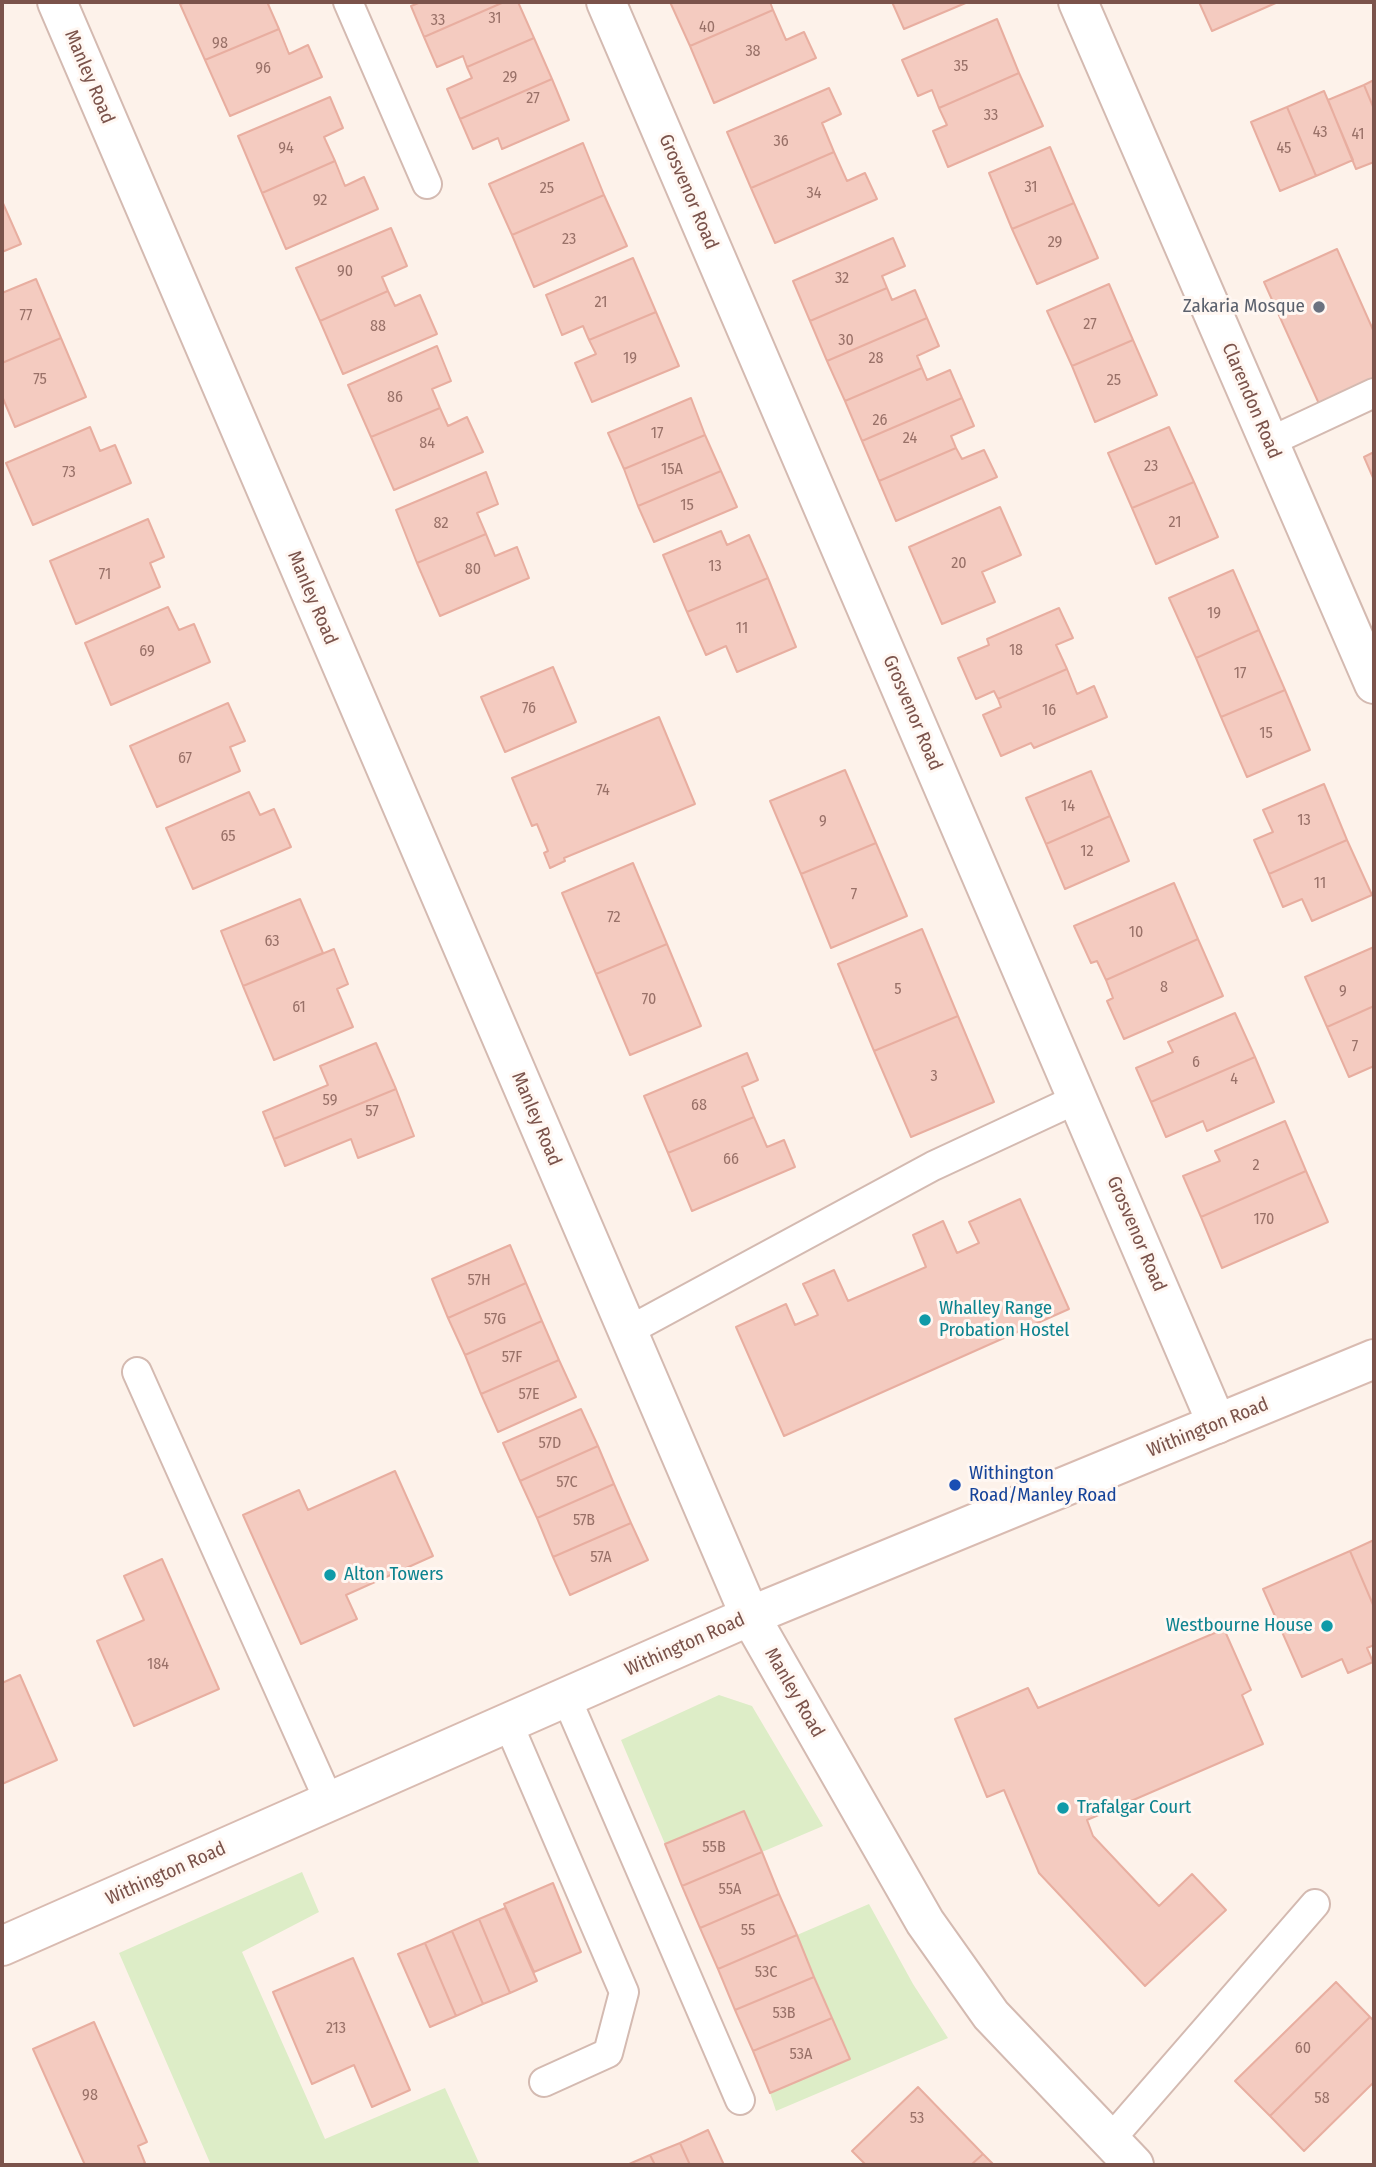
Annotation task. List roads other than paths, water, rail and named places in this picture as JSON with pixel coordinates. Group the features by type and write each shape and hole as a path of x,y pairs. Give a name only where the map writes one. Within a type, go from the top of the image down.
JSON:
{"street":[{"name":"Manley Road","path":"57,2 750,1616 925,1922 992,2015 1122,2153"},
{"name":"Grosvenor Road","path":"606,2 1217,1424"},
{"name":"Clarendon Road","path":"1078,2 1374,684"},
{"name":"Withington Road","path":"2,1946 750,1616 1374,1359"}],"lane":[{"path":"348,2 427,184"},
{"path":"1269,442 1374,393"},
{"path":"628,1331 933,1166 1077,1099"},
{"path":"136,1373 329,1801"},
{"path":"566,1697 740,2100"},
{"path":"508,1723 624,1992 608,2053 544,2082"},
{"path":"1122,2153 1315,1904"}],"place":[{"name":"Zakaria Mosque","path":"1319,307"},
{"name":"Whalley Range Probation Hostel","path":"925,1320"},
{"name":"Withington Road/Manley Road","path":"955,1485"},
{"name":"Alton Towers","path":"330,1575"},
{"name":"Westbourne House","path":"1327,1626"},
{"name":"Trafalgar Court","path":"1063,1808"}]}
